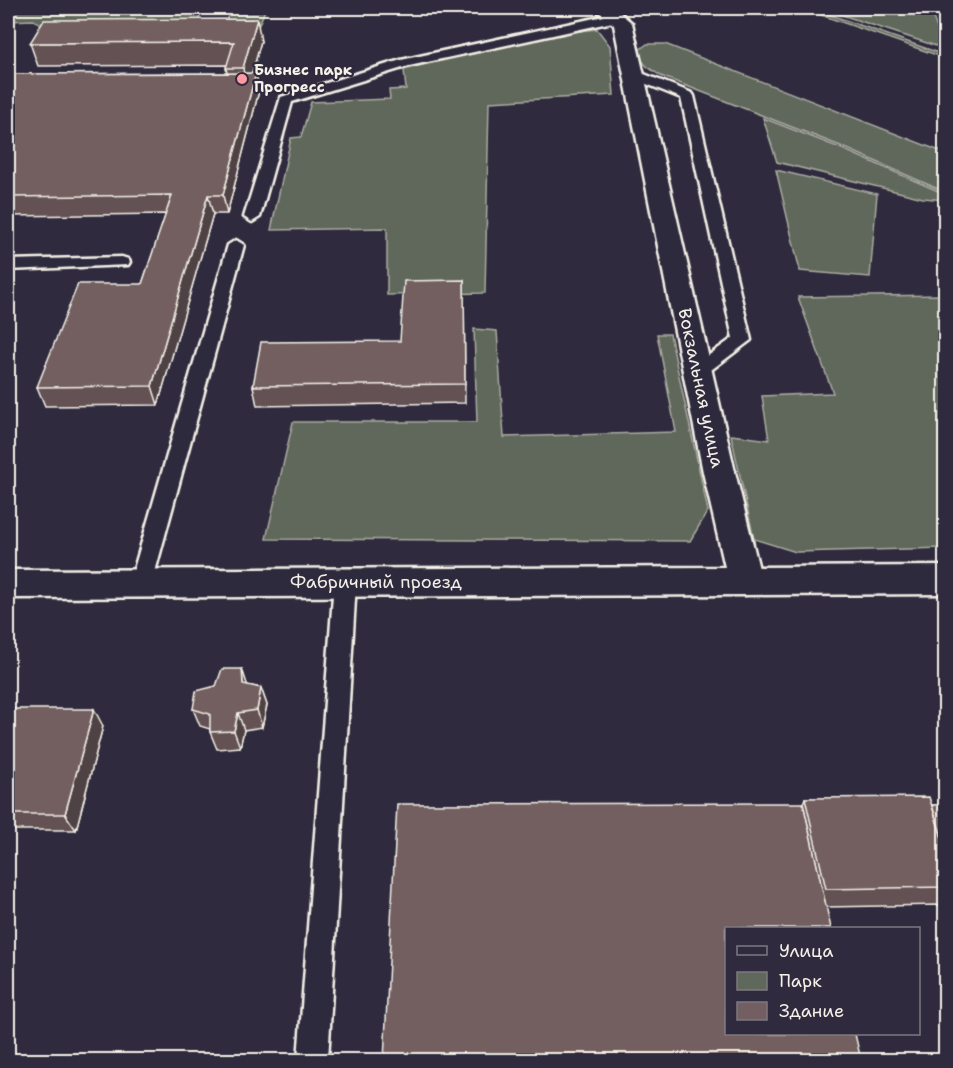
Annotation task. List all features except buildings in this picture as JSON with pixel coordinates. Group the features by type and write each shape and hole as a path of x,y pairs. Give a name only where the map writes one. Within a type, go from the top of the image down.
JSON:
{"street":[{"name":"Вокзальная улица","path":"611,12 623,22 697,372 745,581"},
{"path":"745,581 945,580"},
{"name":"Фабричный проезд","path":"8,584 745,581"}],"lane":[{"path":"252,217 286,100 406,63 611,12"},
{"path":"634,74 687,96 742,340 697,372"},
{"path":"141,583 236,245"},
{"path":"8,265 122,262"},
{"path":"313,1060 345,582"}],"green space":[{"path":"8,8 204,8 190,37 52,29 33,20 8,21"},
{"path":"231,8 266,8 258,27 223,29"},
{"path":"801,8 811,8 945,55 945,58"},
{"path":"821,8 909,8 932,15 945,49"},
{"path":"597,29 610,46 614,95 489,102 485,293 387,295 387,228 271,230 291,138 301,137 311,102 390,99 389,90 406,89 404,70 499,45 548,35"},
{"path":"647,44 665,44 945,153 945,192 843,147 661,76 646,66 641,59 639,50"},
{"path":"763,118 840,148 945,194 945,200 923,198 777,162"},
{"path":"776,170 877,194 870,277 800,271"},
{"path":"945,295 945,548 796,552 754,539 731,435 769,440 762,396 833,393 798,297"},
{"path":"474,329 497,331 504,437 676,432 657,334 670,334 708,511 690,541 266,539 293,422 477,422"}],"place":[{"name":"Бизнес парк Прогресс","path":"242,79"}]}
